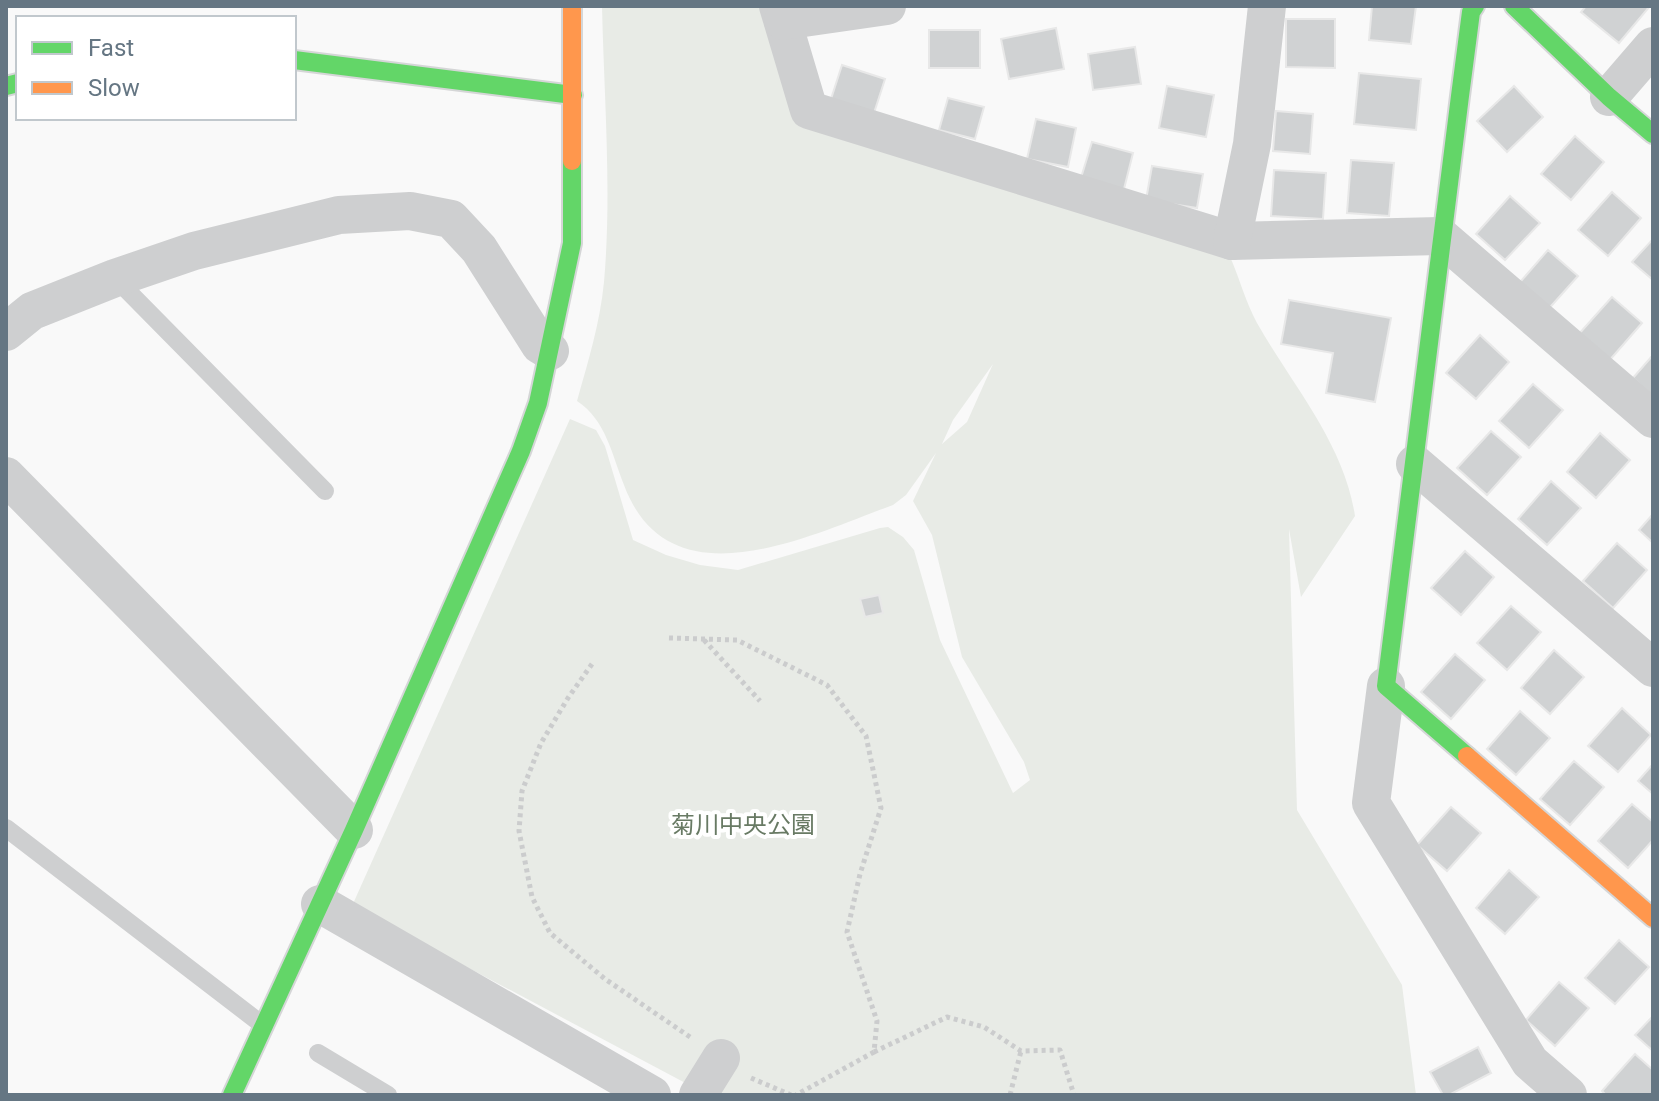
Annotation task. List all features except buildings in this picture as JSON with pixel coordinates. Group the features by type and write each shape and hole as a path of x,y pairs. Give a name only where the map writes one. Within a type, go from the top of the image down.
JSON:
{"street":[{"path":"232,1095 354,830 521,451 538,403 572,243 572,6"},
{"path":"887,6 781,14 809,110 1232,241 1440,236 1653,419"},
{"path":"1232,241 1254,132 1267,6"},
{"path":"1475,6 1471,12 1440,236 1415,464 1371,803 1530,1062 1568,1095"},
{"path":"1514,6 1609,97 1653,134"},
{"path":"1609,97 1653,46"},
{"path":"296,60 573,95"},
{"path":"6,332 32,311 194,251 339,215 410,211 451,219 479,249 540,345 550,351"},
{"path":"1415,464 1653,668"},
{"path":"6,476 354,830"},
{"path":"1386,686 1653,918"},
{"path":"320,904 652,1095"},
{"path":"698,1095 721,1058"}],"lane":[{"path":"115,278 325,491"},
{"path":"6,828 264,1026"},
{"path":"318,1053 388,1095"}],"path":[{"path":"669,638 737,640 827,685 866,736 881,808 860,874 847,932 877,1021 874,1052"},
{"path":"703,639 760,701"},
{"path":"592,664 541,743 522,791 519,831 532,897 550,933 605,979 755,1082 794,1095 947,1017 984,1027 1021,1051 1060,1050 1074,1095"},
{"path":"1010,1095 1021,1051"}],"green space":[{"name":"菊川中央公園","path":"602,6 765,6 798,121 1231,259 1257,323 1328,439 1349,489 1355,516 1301,597 1289,529 1297,810 1402,985 1416,1095 708,1095 352,906 570,419 596,430 605,446 633,540 666,555 700,565 738,570 880,528 888,527 903,537 914,550 940,640 1013,793 1030,780 1024,762 962,657 932,535 913,501 936,453 906,495 893,505 782,544 744,552 706,553 673,544 645,522 624,485 601,428 577,401 597,327 604,282 607,179","holes":["993,364 967,422 942,444 953,420"]}],"traffic: fast":[{"path":"1467,756 1386,686 1460,96 1471,12 1475,6"},
{"path":"1514,6 1609,97 1653,134"},
{"path":"296,60 573,95"},
{"path":"6,86 16,84"},
{"path":"232,1095 354,830 521,451 538,403 572,243 572,161"}],"traffic: slow":[{"path":"572,6 572,161"},
{"path":"1467,756 1653,918"}]}
